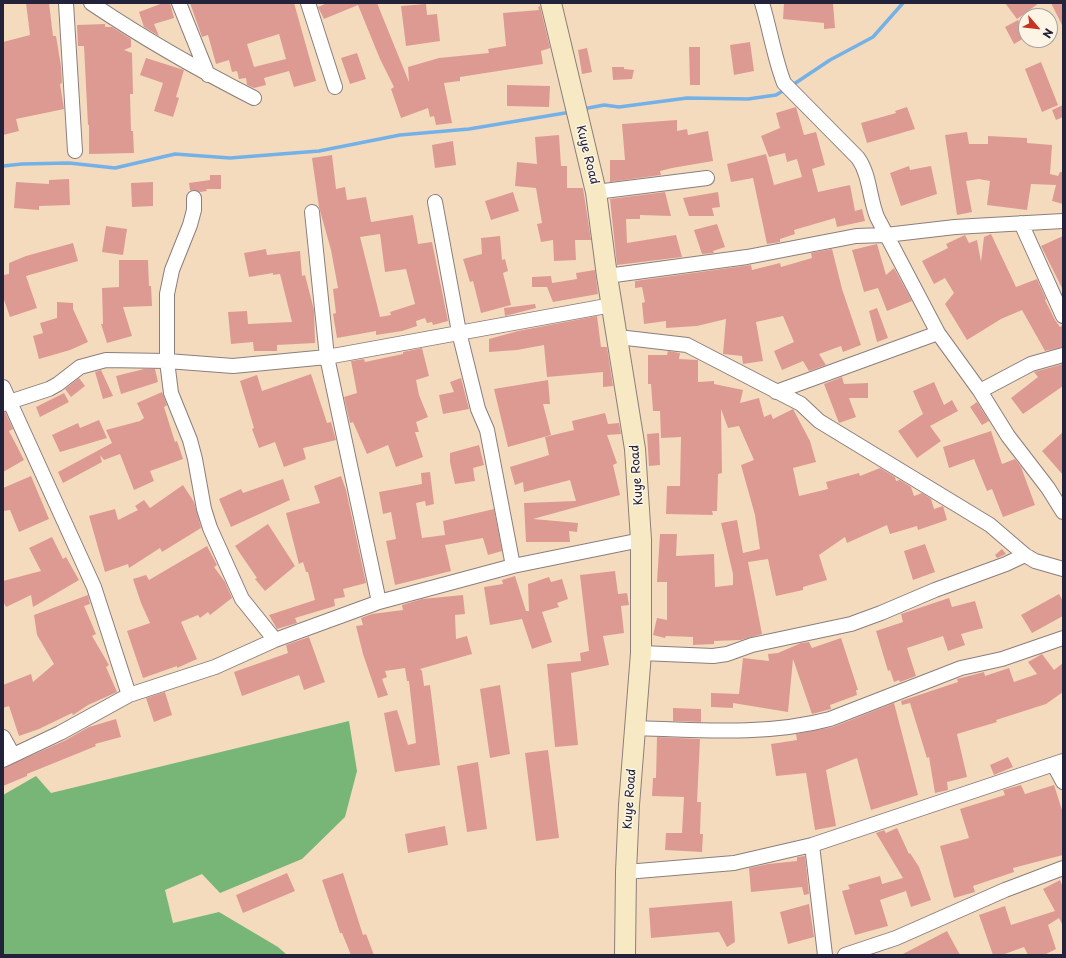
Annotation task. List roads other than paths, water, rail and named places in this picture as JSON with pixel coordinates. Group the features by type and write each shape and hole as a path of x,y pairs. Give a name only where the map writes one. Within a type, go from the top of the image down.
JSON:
{"street":[{"path":"66,3 75,152"},
{"path":"91,3 136,33 208,75 254,98"},
{"path":"179,3 208,75"},
{"path":"308,3 335,88"},
{"name":"Kuye Road","path":"551,3 596,192 607,276 635,448 641,540 641,653 626,872 625,955"},
{"path":"762,3 769,24 778,68 784,83 858,158 864,167 871,202 886,235 938,333 980,391 1008,436 1045,483 1063,512"},
{"path":"596,192 707,178"},
{"path":"194,198 190,225 172,270 167,294 167,361 171,393 190,440 204,509 210,528 242,598 252,613 275,640"},
{"path":"435,202 459,332 478,409 487,430 513,566"},
{"path":"312,212 327,357 379,602"},
{"path":"607,276 747,257 856,236 886,235 955,227 1063,221"},
{"path":"1021,223 1063,316"},
{"path":"6,403 49,389 80,367 106,360 167,361 233,366 327,357 612,305"},
{"path":"776,392 938,333"},
{"path":"618,338 687,345 801,404 819,421 990,525 1025,555 1035,561 1063,569"},
{"path":"980,391 1031,364 1063,356"},
{"path":"3,387 6,403 92,580 130,695"},
{"path":"3,737 8,757 60,733 130,695 215,667 275,640 379,602 513,566 641,540"},
{"path":"641,653 713,656 727,654 752,645 851,624 935,590 1006,564 1025,555"},
{"path":"635,728 725,731 810,724 830,719 961,668 1002,659 1063,638"},
{"path":"626,872 734,863 812,845 1058,763 1063,782"},
{"path":"812,845 825,955"},
{"path":"845,955 896,938 992,895 1063,868"}],"waterway":[{"path":"791,86 830,60 873,37 903,3"},
{"path":"583,109 604,105 619,107 687,98 748,99 776,95 786,89"},
{"path":"3,166 69,163 115,168 175,154 230,158 319,151 400,135 469,129 571,112"}]}
